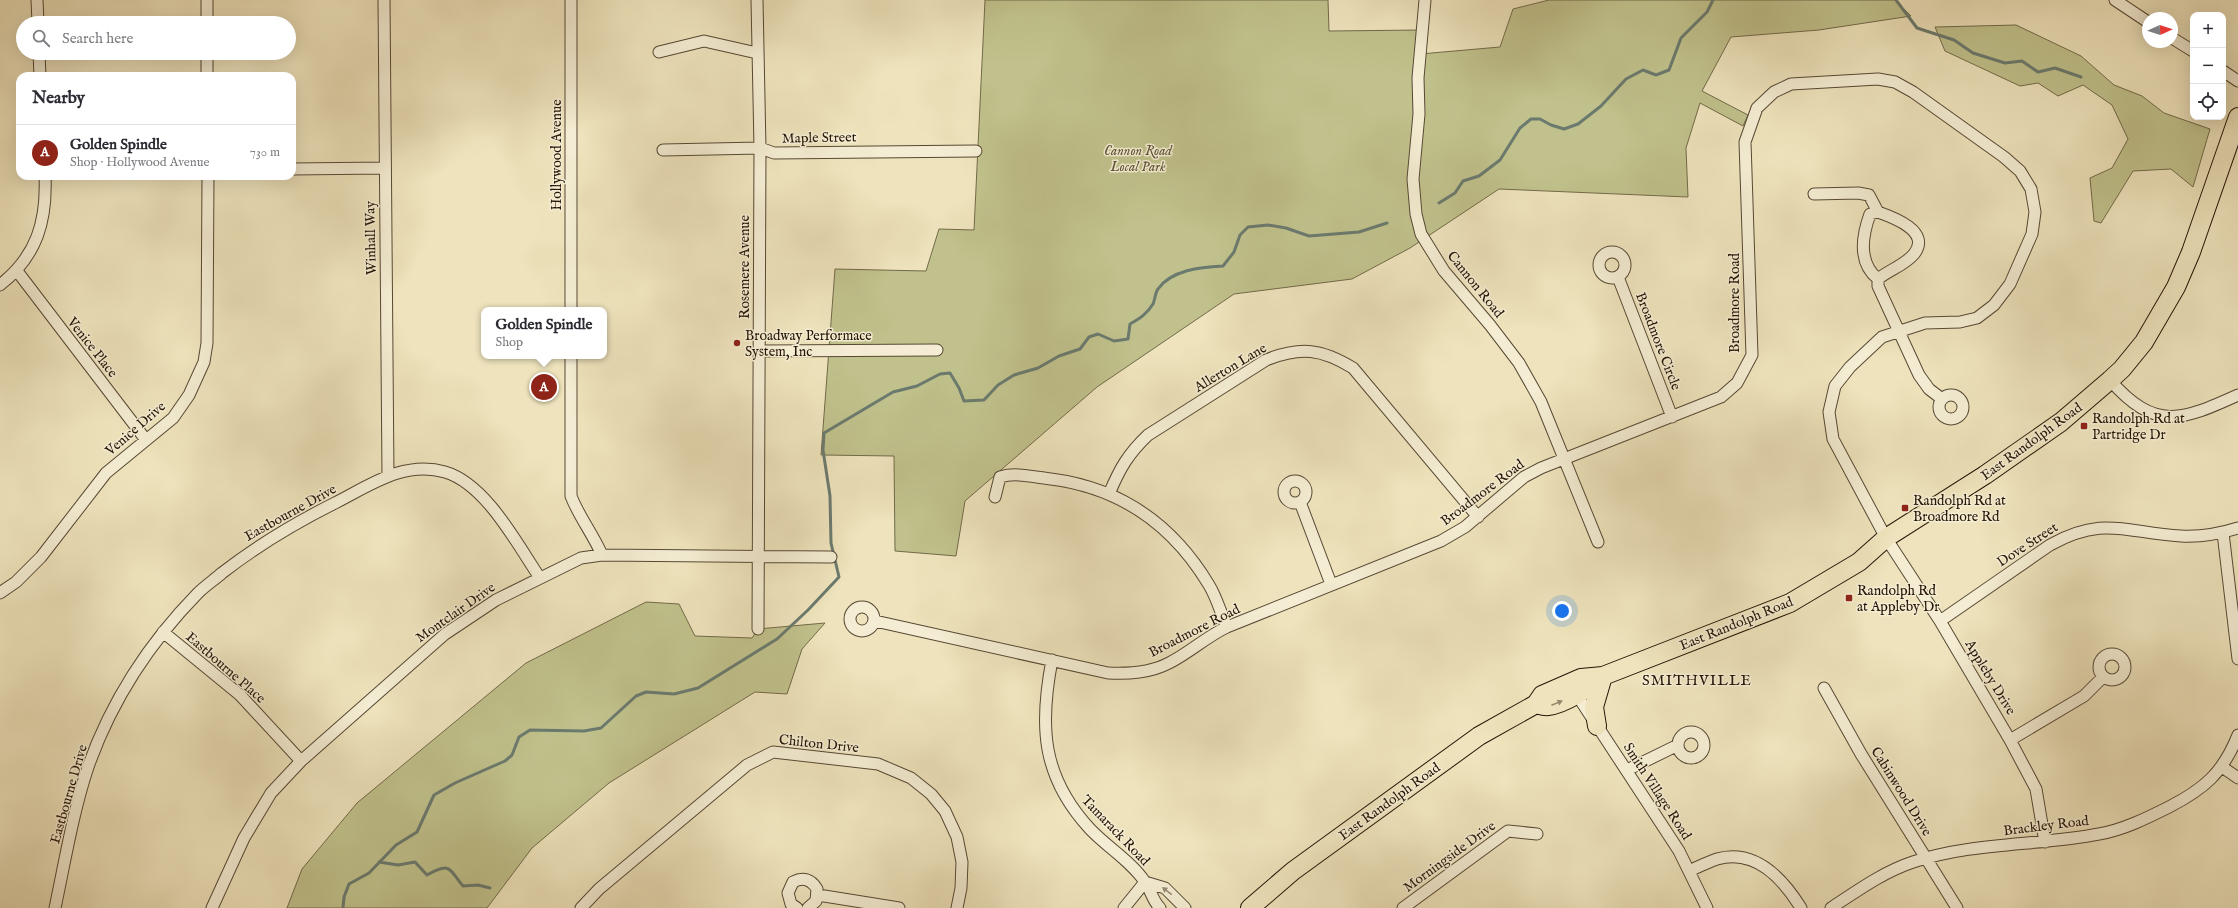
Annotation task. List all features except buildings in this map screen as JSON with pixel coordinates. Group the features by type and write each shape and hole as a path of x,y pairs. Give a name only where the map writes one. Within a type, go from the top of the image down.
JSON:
{"main road":[{"name":"East Randolph Road","path":"1250,908 1293,871 1452,755 1479,736 1536,704 1542,695 1581,678 1603,676 1790,603 1859,562 1886,538 1985,475 2061,422 2122,369 2144,342 2176,287 2191,252 2238,117"},
{"name":"East Randolph Road","path":"1536,704 1548,706 1585,691 1603,676"},
{"path":"1597,726 1594,707 1603,676"}],"street":[{"path":"37,0 38,16"},
{"path":"207,0 207,16"},
{"name":"Winhall Way","path":"384,0 384,168 388,476"},
{"name":"Hollywood Avenue","path":"570,0 571,307"},
{"name":"Rosemere Avenue","path":"757,0 760,148 758,629"},
{"name":"Cannon Road","path":"1425,0 1418,78 1419,114 1413,178 1416,214 1421,234 1444,271 1490,325 1519,363 1541,402 1566,459 1598,542"},
{"path":"2115,0 2142,18"},
{"path":"659,52 704,41 757,53"},
{"path":"2178,42 2190,49"},
{"path":"39,60 40,72"},
{"path":"207,60 207,72"},
{"path":"2226,73 2238,81"},
{"name":"Broadmore Road","path":"875,621 1108,673 1143,672 1169,663 1227,627 1441,541 1465,527 1524,477 1541,468 1721,397 1737,383 1752,355 1745,142 1757,108 1774,92 1791,84 1878,79 1895,82 1913,92 2004,157 2020,171 2031,190 2035,212 2032,234 2010,284 1994,306 1977,318 1960,322 1925,323 1898,330 1882,337 1850,367 1835,386 1829,412 1833,439 1886,538"},
{"name":"Maple Street","path":"663,150 760,148 774,153 976,151"},
{"path":"296,169 384,168"},
{"path":"0,285 17,272 39,234 46,202 45,180"},
{"name":"Venice Drive","path":"0,593 16,582 41,557 106,473 173,418 189,395 204,362 207,342 208,180"},
{"path":"1814,194 1858,193 1869,195 1878,212"},
{"path":"1878,212 1899,219 1912,230 1918,238 1917,248 1914,255 1878,279 1870,273 1865,262 1863,240 1870,214 1878,212"},
{"name":"Venice Place","path":"17,272 146,440"},
{"name":"Broadmore Circle","path":"1618,277 1672,417"},
{"path":"1878,279 1878,286 1919,375 1929,389 1942,399"},
{"path":"759,351 937,350"},
{"name":"Allerton Lane","path":"1109,494 1119,469 1132,451 1148,436 1266,360 1283,353 1309,350 1335,357 1353,368 1478,517"},
{"path":"571,359 571,496 578,514 595,540 602,555"},
{"path":"2110,380 2119,391 2148,412 2165,417 2183,417 2200,412 2238,395"},
{"name":"Eastbourne Drive","path":"55,908 74,822 88,768 100,737 134,672 163,632 199,592 250,551 292,525 388,476 397,472 410,470 428,470 446,472 472,487 491,508 540,578"},
{"path":"995,496 1000,477 1011,474 1064,480 1120,497 1152,519 1180,544 1209,586 1227,627"},
{"path":"1300,502 1332,584"},
{"name":"Dove Street","path":"1940,621 2050,545 2067,535 2093,528 2118,527 2180,536 2206,536 2223,533 2238,528"},
{"path":"2223,533 2238,659"},
{"name":"Appleby Drive","path":"1886,538 1940,621 2010,740 2036,789 2045,842"},
{"name":"Montclair Drive","path":"212,908 248,832 271,793 300,761 445,634 496,600 581,558 602,555 758,555 831,557"},
{"name":"Eastbourne Place","path":"163,632 240,695 300,761"},
{"name":"Tamarack Road","path":"1052,660 1046,692 1044,720 1046,744 1053,770 1070,804 1090,830 1145,882 1155,904 1160,908"},
{"path":"2010,740 2084,696 2103,677"},
{"name":"Cabinwood Drive","path":"1824,688 1861,754 1957,908"},
{"name":"Smith Village Road","path":"1577,694 1679,851 1707,908"},
{"name":"Brackley Road","path":"1831,908 1876,879 1912,862 1926,858 1970,849 2045,842 2100,834 2142,821 2194,794 2222,767 2229,757 2238,735"},
{"path":"1626,770 1678,745"},
{"name":"Chilton Drive","path":"581,908 599,889 747,765 773,752 878,764 911,778 931,794 945,811 957,837 962,862 961,888 957,908"},
{"path":"2222,767 2238,778"},
{"name":"Morningside Drive","path":"1403,908 1508,831 1537,834"},
{"path":"1689,871 1718,859 1736,858 1753,861 1774,872 1789,888 1801,908"},
{"path":"797,908 788,899 789,887 793,882 804,879 814,884 818,895 816,901 808,908"},
{"path":"1124,908 1145,882"},
{"name":"Tamarack Road","path":"1145,882 1166,888 1185,908"},
{"path":"818,895 899,908"}],"green space":[{"name":"Cannon Road Local Park","path":"985,0 1328,0 1329,31 1420,30 1420,54 1500,47 1513,9 1549,0 1895,0 1911,16 1819,30 1731,37 1702,91 1748,115 1743,126 1700,103 1686,148 1688,197 1499,189 1410,248 1352,279 1234,294 1097,387 965,501 956,556 895,551 894,456 821,455 835,269 926,271 939,229 974,230"},
{"path":"2016,25 2081,56 2114,85 2142,96 2164,113 2210,129 2193,187 2171,169 2133,171 2101,223 2094,221 2090,178 2112,168 2128,139 2112,105 2083,85 2058,96 2038,83 2020,86 1945,51 1935,27"},
{"path":"646,602 679,604 695,636 752,638 758,629 825,623 802,649 787,694 755,692 609,783 532,848 487,908 287,908 302,869 357,803 526,663"}],"waterway":[{"path":"1439,203 1455,193 1463,181 1479,176 1500,160 1520,128 1531,119 1540,119 1551,125 1564,129 1578,124 1601,106 1626,79 1643,70 1656,75 1669,70 1681,38 1707,12 1713,0"},
{"path":"1896,0 1917,28 1954,40 1973,53 2005,63 2022,61 2038,72 2055,68 2081,77"},
{"path":"343,908 344,897 349,884 369,873 396,845 417,832 434,795 455,783 505,761 512,755 519,737 530,730 584,731 601,728 636,696 646,692 674,694 698,688 777,639 808,610 839,577 831,543 830,496 823,450 824,433 893,392 917,386 940,374 950,373 959,388 964,401 984,400 998,385 1014,375 1038,368 1059,356 1080,349 1089,337 1098,334 1114,341 1128,339 1130,324 1148,311 1153,304 1157,291 1164,283 1178,274 1187,271 1205,267 1223,266 1234,252 1240,235 1248,227 1268,225 1286,228 1309,236 1359,232 1387,223"},
{"path":"379,862 398,865 415,862 427,875 446,868 452,872 463,886 478,885 490,888"}],"place":[{"name":"Broadway Performace System, Inc","path":"737,343"},
{"name":"Golden Spindle","path":"544,387"},
{"name":"Randolph Rd at Partridge Dr","path":"2084,426"},
{"name":"Randolph Rd at Broadmore Rd","path":"1905,508"},
{"name":"Randolph Rd at Appleby Dr","path":"1849,598"}],"district":[{"name":"SMITHVILLE","path":"1697,680"}]}
